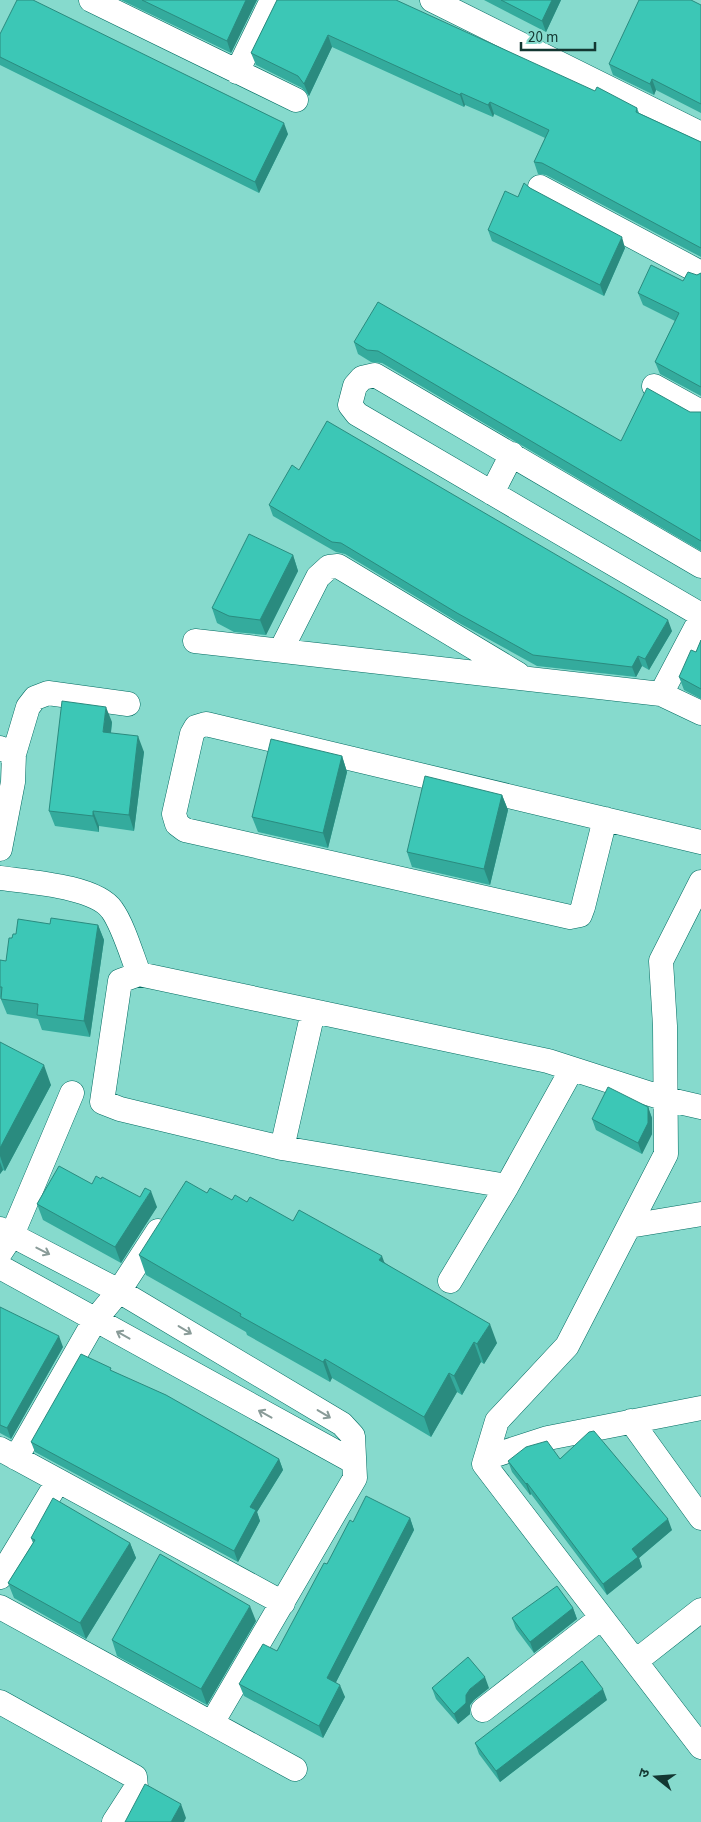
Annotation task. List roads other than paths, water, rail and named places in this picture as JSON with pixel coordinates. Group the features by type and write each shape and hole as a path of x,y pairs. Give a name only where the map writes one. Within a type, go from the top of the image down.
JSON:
{"street":[{"path":"91,0 296,100"},
{"path":"237,72 272,0"},
{"path":"432,0 701,134"},
{"path":"540,187 701,273"},
{"path":"661,694 701,617 357,414 350,405 355,386 362,378 375,376 512,454 701,566"},
{"path":"654,386 701,412"},
{"path":"492,493 512,454"},
{"path":"281,650 318,577 329,567 338,566 525,678"},
{"path":"195,641 661,694 701,713"},
{"path":"0,849 13,782 7,751 28,707 35,698 48,694 128,704"},
{"path":"605,819 583,907 580,915 570,917 185,830 177,824 174,814 192,734 196,727 206,724 605,819 701,842"},
{"path":"0,878 72,890 96,898 112,909 139,974"},
{"path":"701,882 661,961 666,1154 567,1346 497,1420 484,1464 701,1747"},
{"path":"507,1186 282,1148 120,1110 102,1102 120,981 139,974 548,1061 666,1099 701,1107"},
{"path":"282,1148 312,1012"},
{"path":"450,1281 507,1186 572,1069"},
{"path":"72,1093 4,1239 119,1291 342,1424 353,1436 355,1478 212,1724"},
{"path":"172,1209 119,1291 95,1320 8,1454 283,1603"},
{"path":"629,1226 701,1214"},
{"path":"0,1267 354,1462"},
{"path":"200,1378 215,1349"},
{"path":"486,1458 548,1438 701,1408"},
{"path":"631,1421 701,1518"},
{"path":"0,1578 58,1481"},
{"path":"0,1606 295,1769"},
{"path":"636,1661 701,1610"},
{"path":"483,1710 601,1618"},
{"path":"0,1702 135,1777 136,1788 114,1822"}]}
